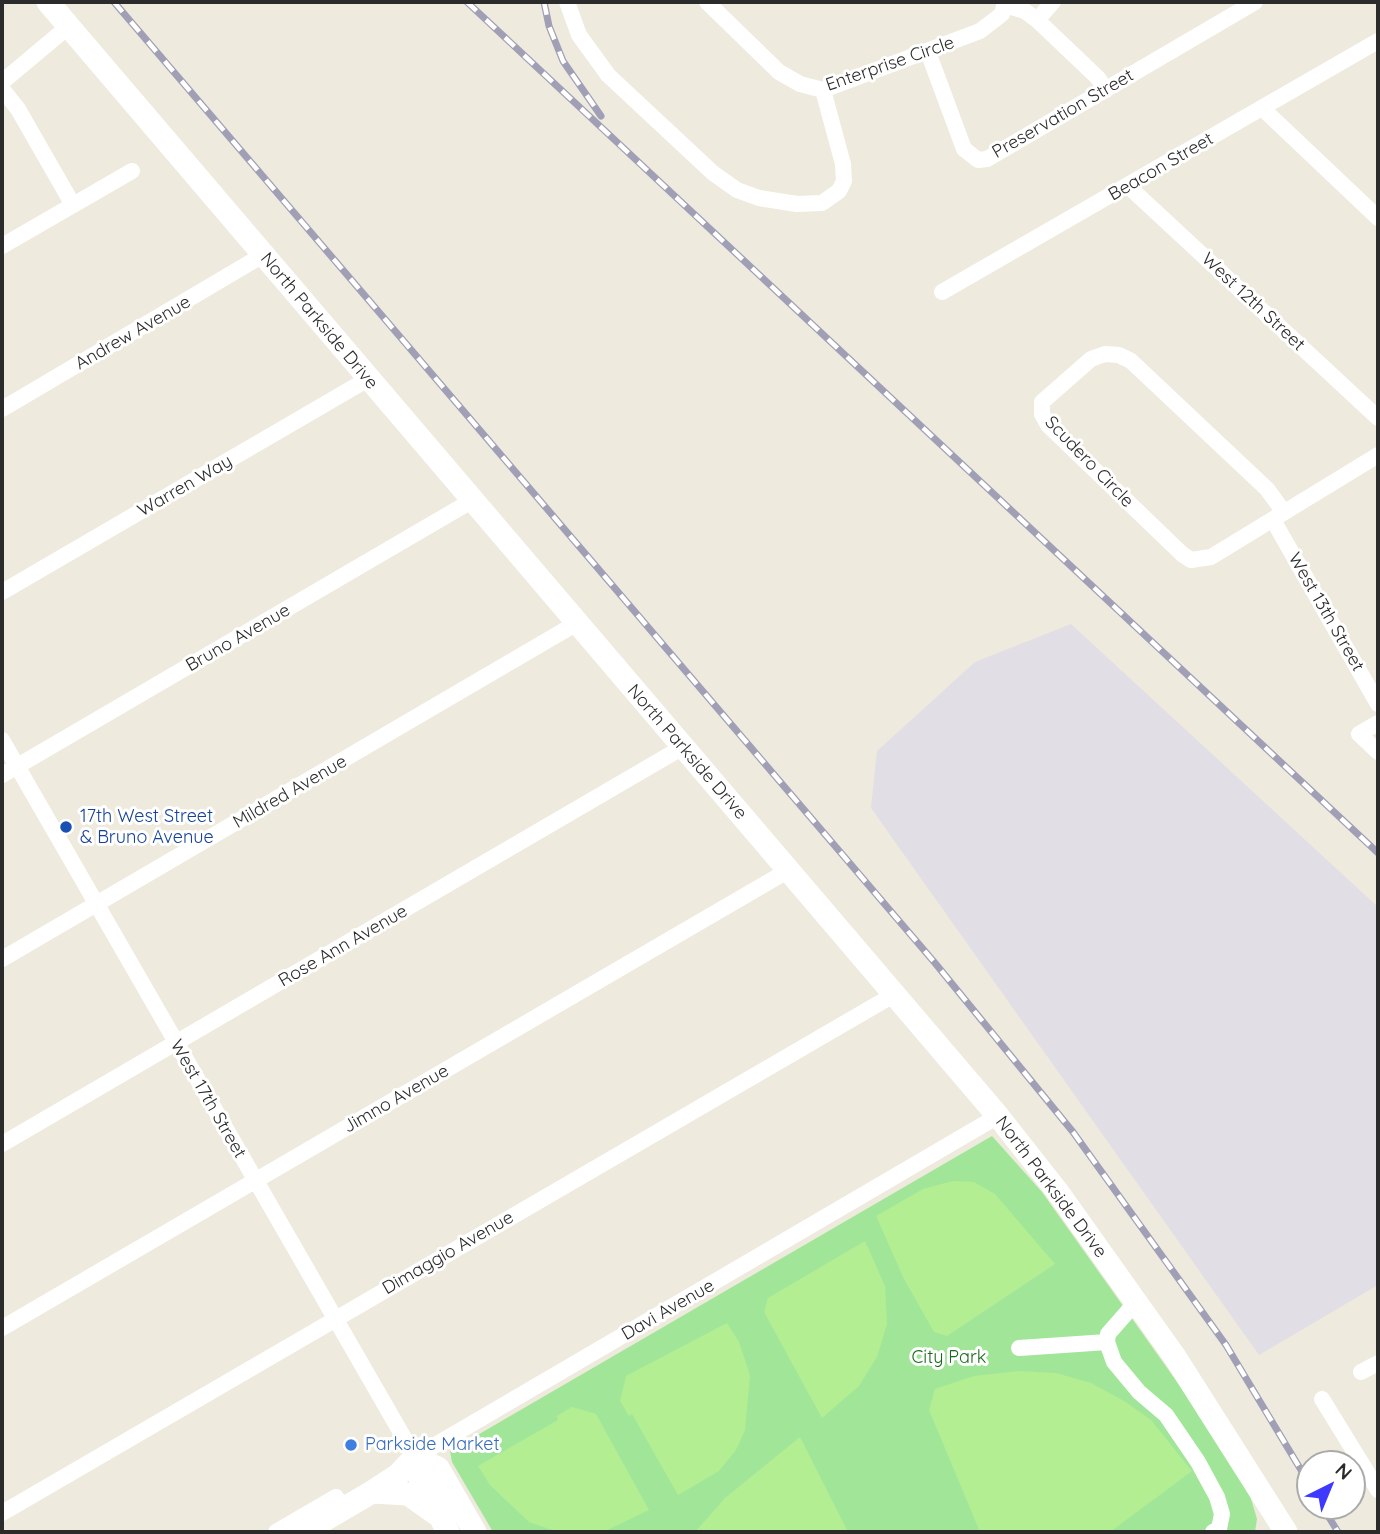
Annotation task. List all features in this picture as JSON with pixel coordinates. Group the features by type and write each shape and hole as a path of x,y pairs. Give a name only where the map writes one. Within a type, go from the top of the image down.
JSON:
{"street":[{"name":"North Parkside Drive","path":"48,2 998,1116 1058,1191 1136,1303 1259,1486 1286,1532"},
{"path":"567,2 579,35 608,75 713,173 737,190 759,198 797,204 822,204 839,191 844,181 843,164 822,90"},
{"name":"Enterprise Circle","path":"707,2 779,72 800,84 822,90 980,31 992,24 1005,4"},
{"path":"1037,20 1053,2"},
{"name":"Preservation Street","path":"928,52 964,149 978,160 987,159 1255,2"},
{"path":"1005,4 1037,20 1098,78 1106,90"},
{"path":"2,82 69,26"},
{"name":"Beacon Street","path":"942,292 1378,41"},
{"path":"2,89 18,109 73,205"},
{"path":"1262,108 1378,218"},
{"path":"2,246 132,171"},
{"name":"West 12th Street","path":"1128,186 1378,418"},
{"name":"Andrew Avenue","path":"2,409 263,255"},
{"name":"Scudero Circle","path":"1105,354 1119,355 1131,361 1257,480 1278,515 1211,557 1191,560 1048,425 1042,414 1042,402 1091,359 1105,354"},
{"name":"Warren Way","path":"2,592 368,379"},
{"path":"1278,515 1378,455"},
{"name":"Bruno Avenue","path":"2,775 473,500"},
{"name":"West 13th Street","path":"1278,515 1378,704"},
{"name":"Mildred Avenue","path":"2,959 577,623"},
{"path":"1378,723 1359,734 1378,752"},
{"name":"West 17th Street","path":"2,740 415,1457"},
{"name":"Rose Ann Avenue","path":"2,1144 683,747"},
{"name":"Jimno Avenue","path":"2,1328 789,870"},
{"name":"Dimaggio Avenue","path":"2,1513 895,994"},
{"name":"Davi Avenue","path":"304,1532 398,1475 415,1457 998,1116"},
{"path":"1136,1303 1108,1334 1107,1342 1114,1362 1139,1392 1166,1415 1198,1462 1217,1497 1222,1514 1219,1529 1213,1532"},
{"path":"1019,1348 1107,1342"},
{"path":"1361,1372 1378,1363"},
{"path":"1322,1399 1378,1490"},
{"path":"415,1457 420,1479 442,1523"},
{"path":"415,1457 438,1468 475,1532"},
{"path":"1259,1486 1265,1532"},
{"path":"372,1492 408,1494 442,1523"},
{"path":"276,1532 336,1497 343,1509"}],"shaded area":[{"path":"1071,624 1378,907 1378,1285 1259,1355 871,808 877,751 975,662"}],"green space":[{"name":"City Park","path":"992,1136 1042,1192 1197,1410 1249,1492 1257,1519 1255,1532 493,1532 452,1462 450,1451"},
{"path":"953,1181 974,1182 995,1194 1055,1264 947,1336 934,1332 904,1279 876,1216 923,1189"},
{"path":"865,1241 885,1286 887,1324 877,1357 859,1386 822,1418 764,1312 768,1298"},
{"path":"727,1323 739,1342 750,1375 745,1430 736,1450 719,1471 678,1495 632,1414 629,1416 620,1401 626,1376"},
{"path":"1019,1371 1056,1373 1091,1383 1124,1401 1151,1420 1192,1471 1110,1532 980,1532 929,1410 935,1389 974,1376"},
{"path":"572,1407 596,1414 649,1510 603,1532 558,1532 529,1522 490,1485 478,1466 558,1420 557,1416"},
{"path":"800,1437 848,1532 695,1532 725,1498"}],"railway":[{"path":"114,2 935,963 1073,1132 1226,1345 1296,1462"},
{"path":"467,2 1378,853"},
{"path":"544,2 549,26 563,61 601,116"},
{"path":"1331,1520 1338,1532"}],"place":[{"name":"17th West Street & Bruno Avenue","path":"66,827"},
{"name":"Parkside Market","path":"351,1445"}]}
